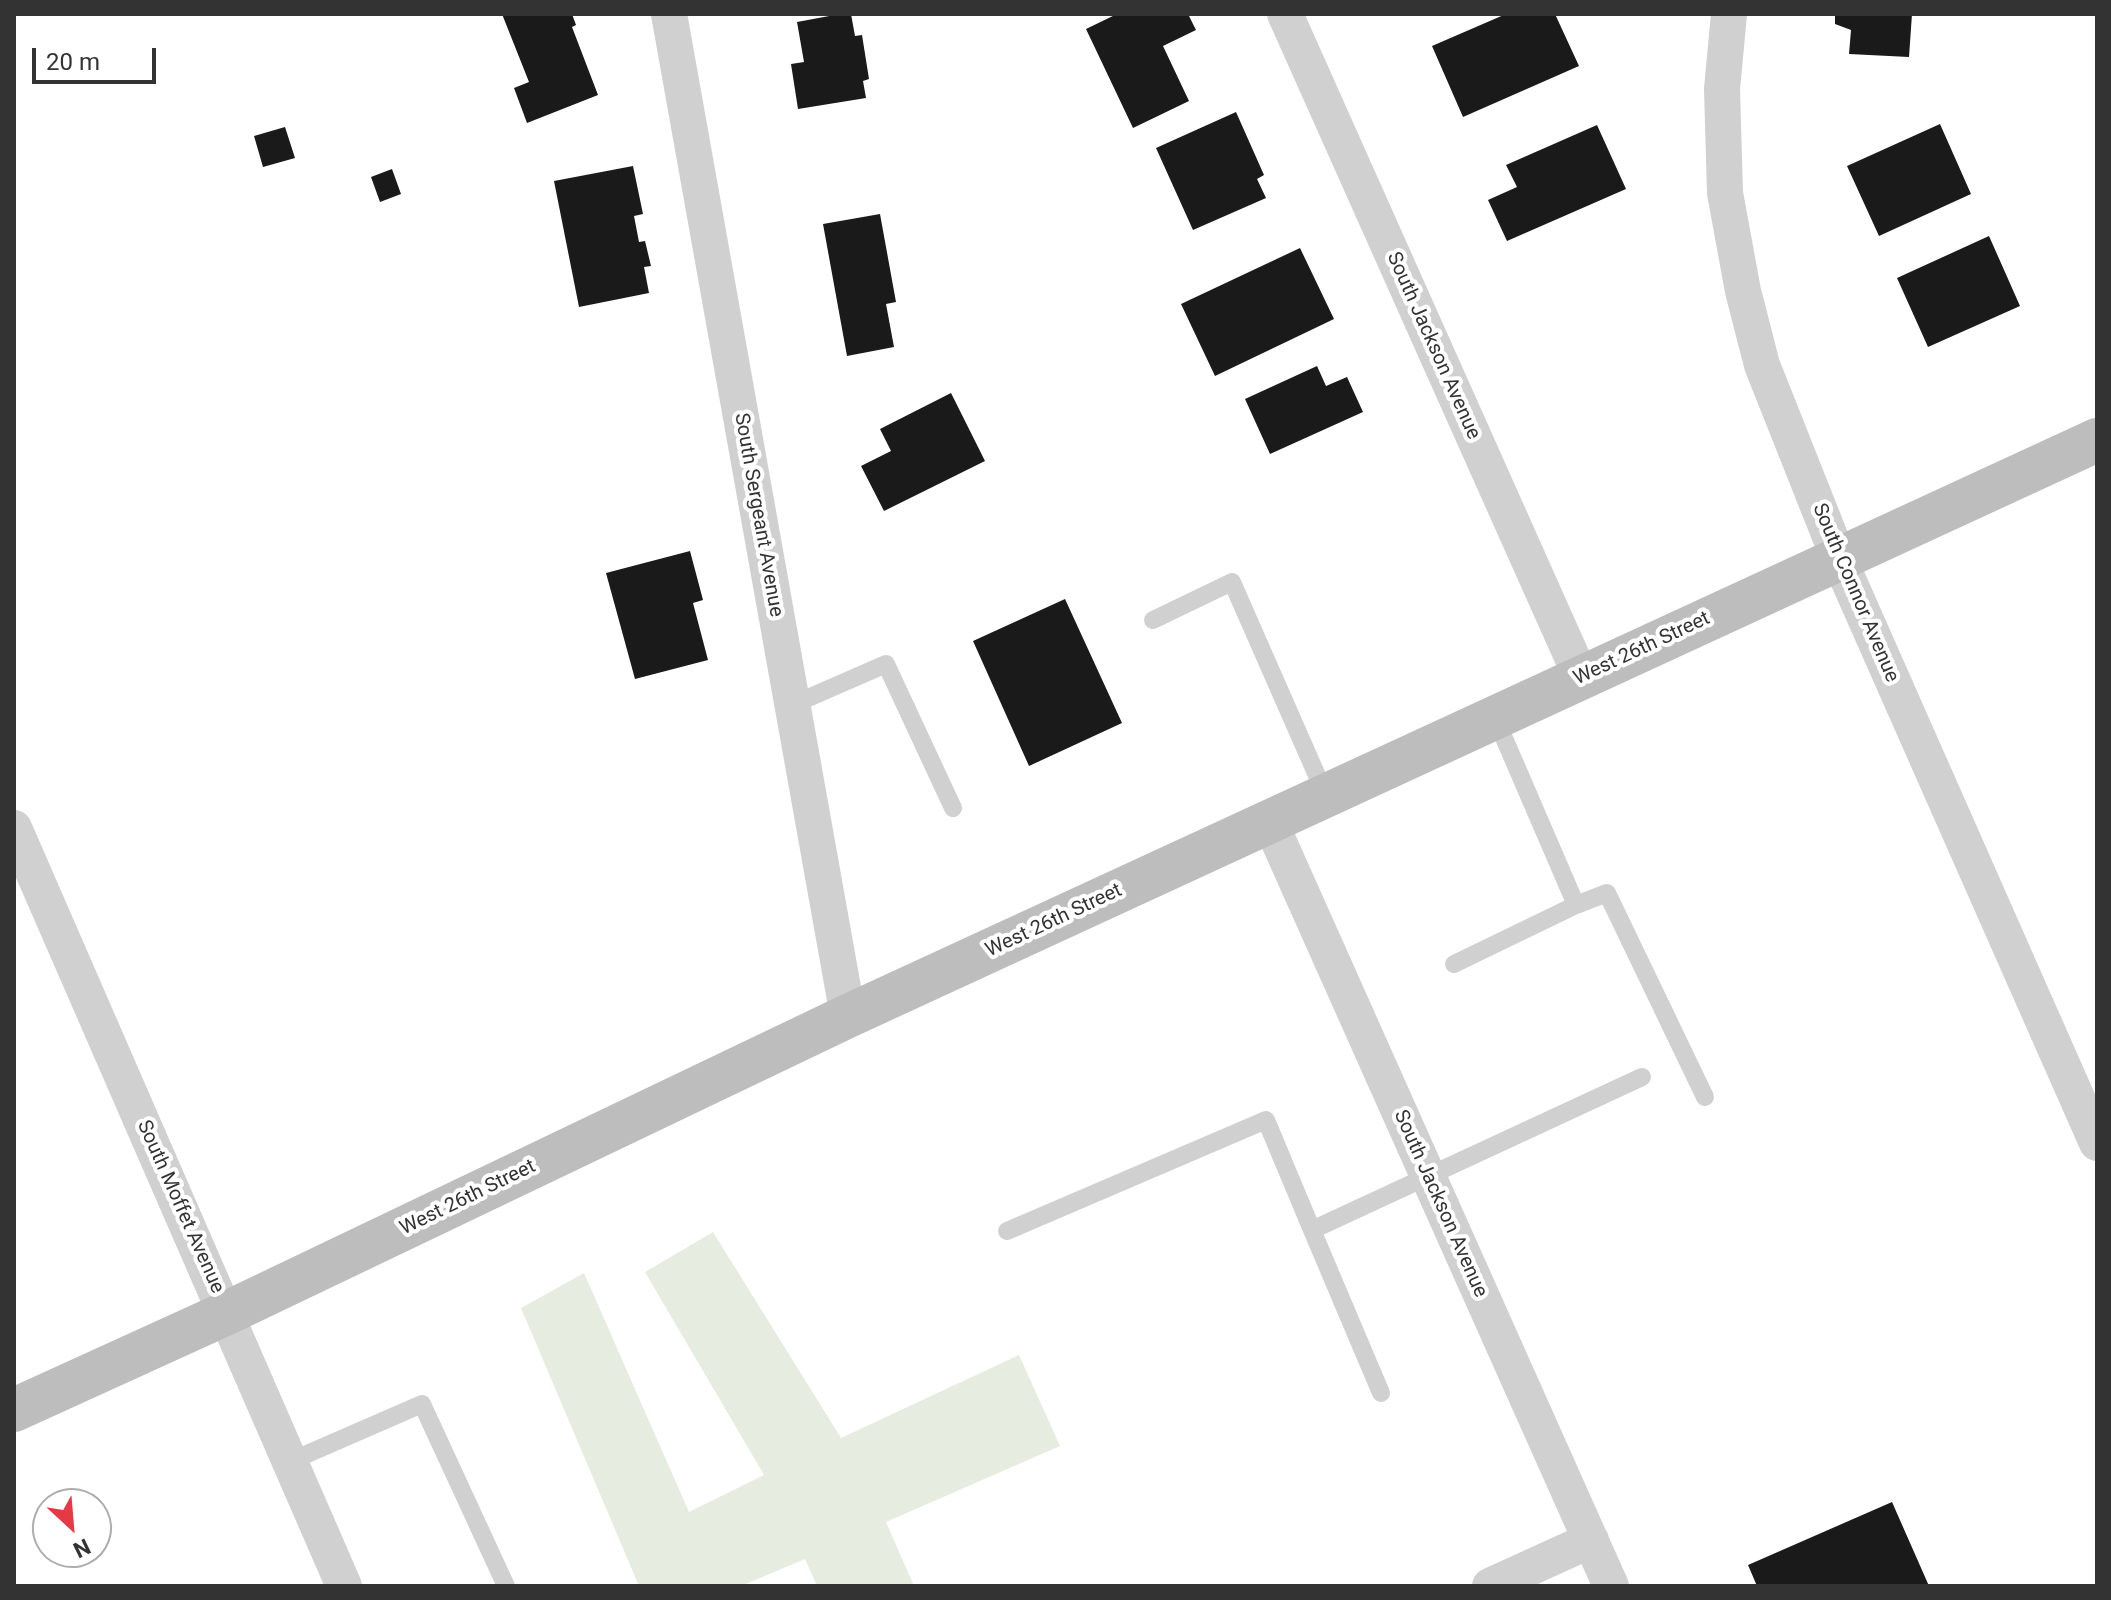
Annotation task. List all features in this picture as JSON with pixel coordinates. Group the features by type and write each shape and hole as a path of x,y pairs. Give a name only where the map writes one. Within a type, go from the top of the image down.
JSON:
{"main road":[{"name":"West 26th Street","path":"14,1410 227,1313 848,1016 2097,440"}],"street":[{"name":"South Sergeant Avenue","path":"669,14 848,1016"},
{"name":"South Jackson Avenue","path":"1285,14 1581,677"},
{"name":"South Connor Avenue","path":"1729,14 1722,89 1722,145 1732,241 1762,365 1839,559 2097,1143"},
{"name":"South Jackson Avenue","path":"1270,822 1611,1586"},
{"name":"South Moffet Avenue","path":"14,828 344,1586"},
{"path":"1490,1586 1591,1540"}],"lane":[{"path":"1153,620 1232,582 1326,796"},
{"path":"792,705 886,664 953,808"},
{"path":"1495,717 1576,905"},
{"path":"1454,964 1607,893 1705,1097"},
{"path":"1312,1230 1642,1077"},
{"path":"1007,1231 1266,1120 1381,1393"},
{"path":"291,1461 422,1404 506,1586"}],"shaded area":[{"path":"713,1232 841,1438 1019,1355 1060,1446 886,1522 914,1586 817,1586 805,1559 741,1586 639,1586 521,1308 584,1273 689,1512 764,1475 645,1272"}],"building":[{"path":"502,14 572,14 576,25 572,27 598,95 527,123 514,88 529,82"},
{"path":"851,14 855,36 862,35 869,79 863,81 866,98 798,109 791,64 804,62 797,22"},
{"path":"1117,14 1188,14 1196,30 1163,46 1189,101 1133,128 1086,29"},
{"path":"1506,14 1555,14 1579,66 1463,117 1432,46"},
{"path":"1835,14 1912,14 1909,57 1849,54 1851,30 1835,24"},
{"path":"1236,112 1264,175 1257,179 1266,198 1193,230 1156,148"},
{"path":"1940,124 1971,194 1879,236 1847,166"},
{"path":"1597,125 1626,189 1507,241 1488,200 1517,187 1506,165"},
{"path":"285,127 295,158 263,167 254,136"},
{"path":"633,166 643,214 634,216 639,242 645,241 651,266 644,267 649,293 579,307 554,181"},
{"path":"392,169 401,194 380,202 371,177"},
{"path":"880,214 896,302 886,304 894,347 847,356 823,224"},
{"path":"1989,236 2020,306 1928,347 1897,278"},
{"path":"1300,248 1334,319 1215,376 1181,304"},
{"path":"1317,366 1326,386 1347,377 1363,412 1270,454 1245,399"},
{"path":"951,393 985,461 884,511 861,466 891,451 880,429"},
{"path":"690,551 703,600 693,603 708,660 635,679 606,573"},
{"path":"1065,599 1122,723 1029,766 973,641"},
{"path":"1892,1502 1929,1586 1757,1586 1748,1565"}]}
